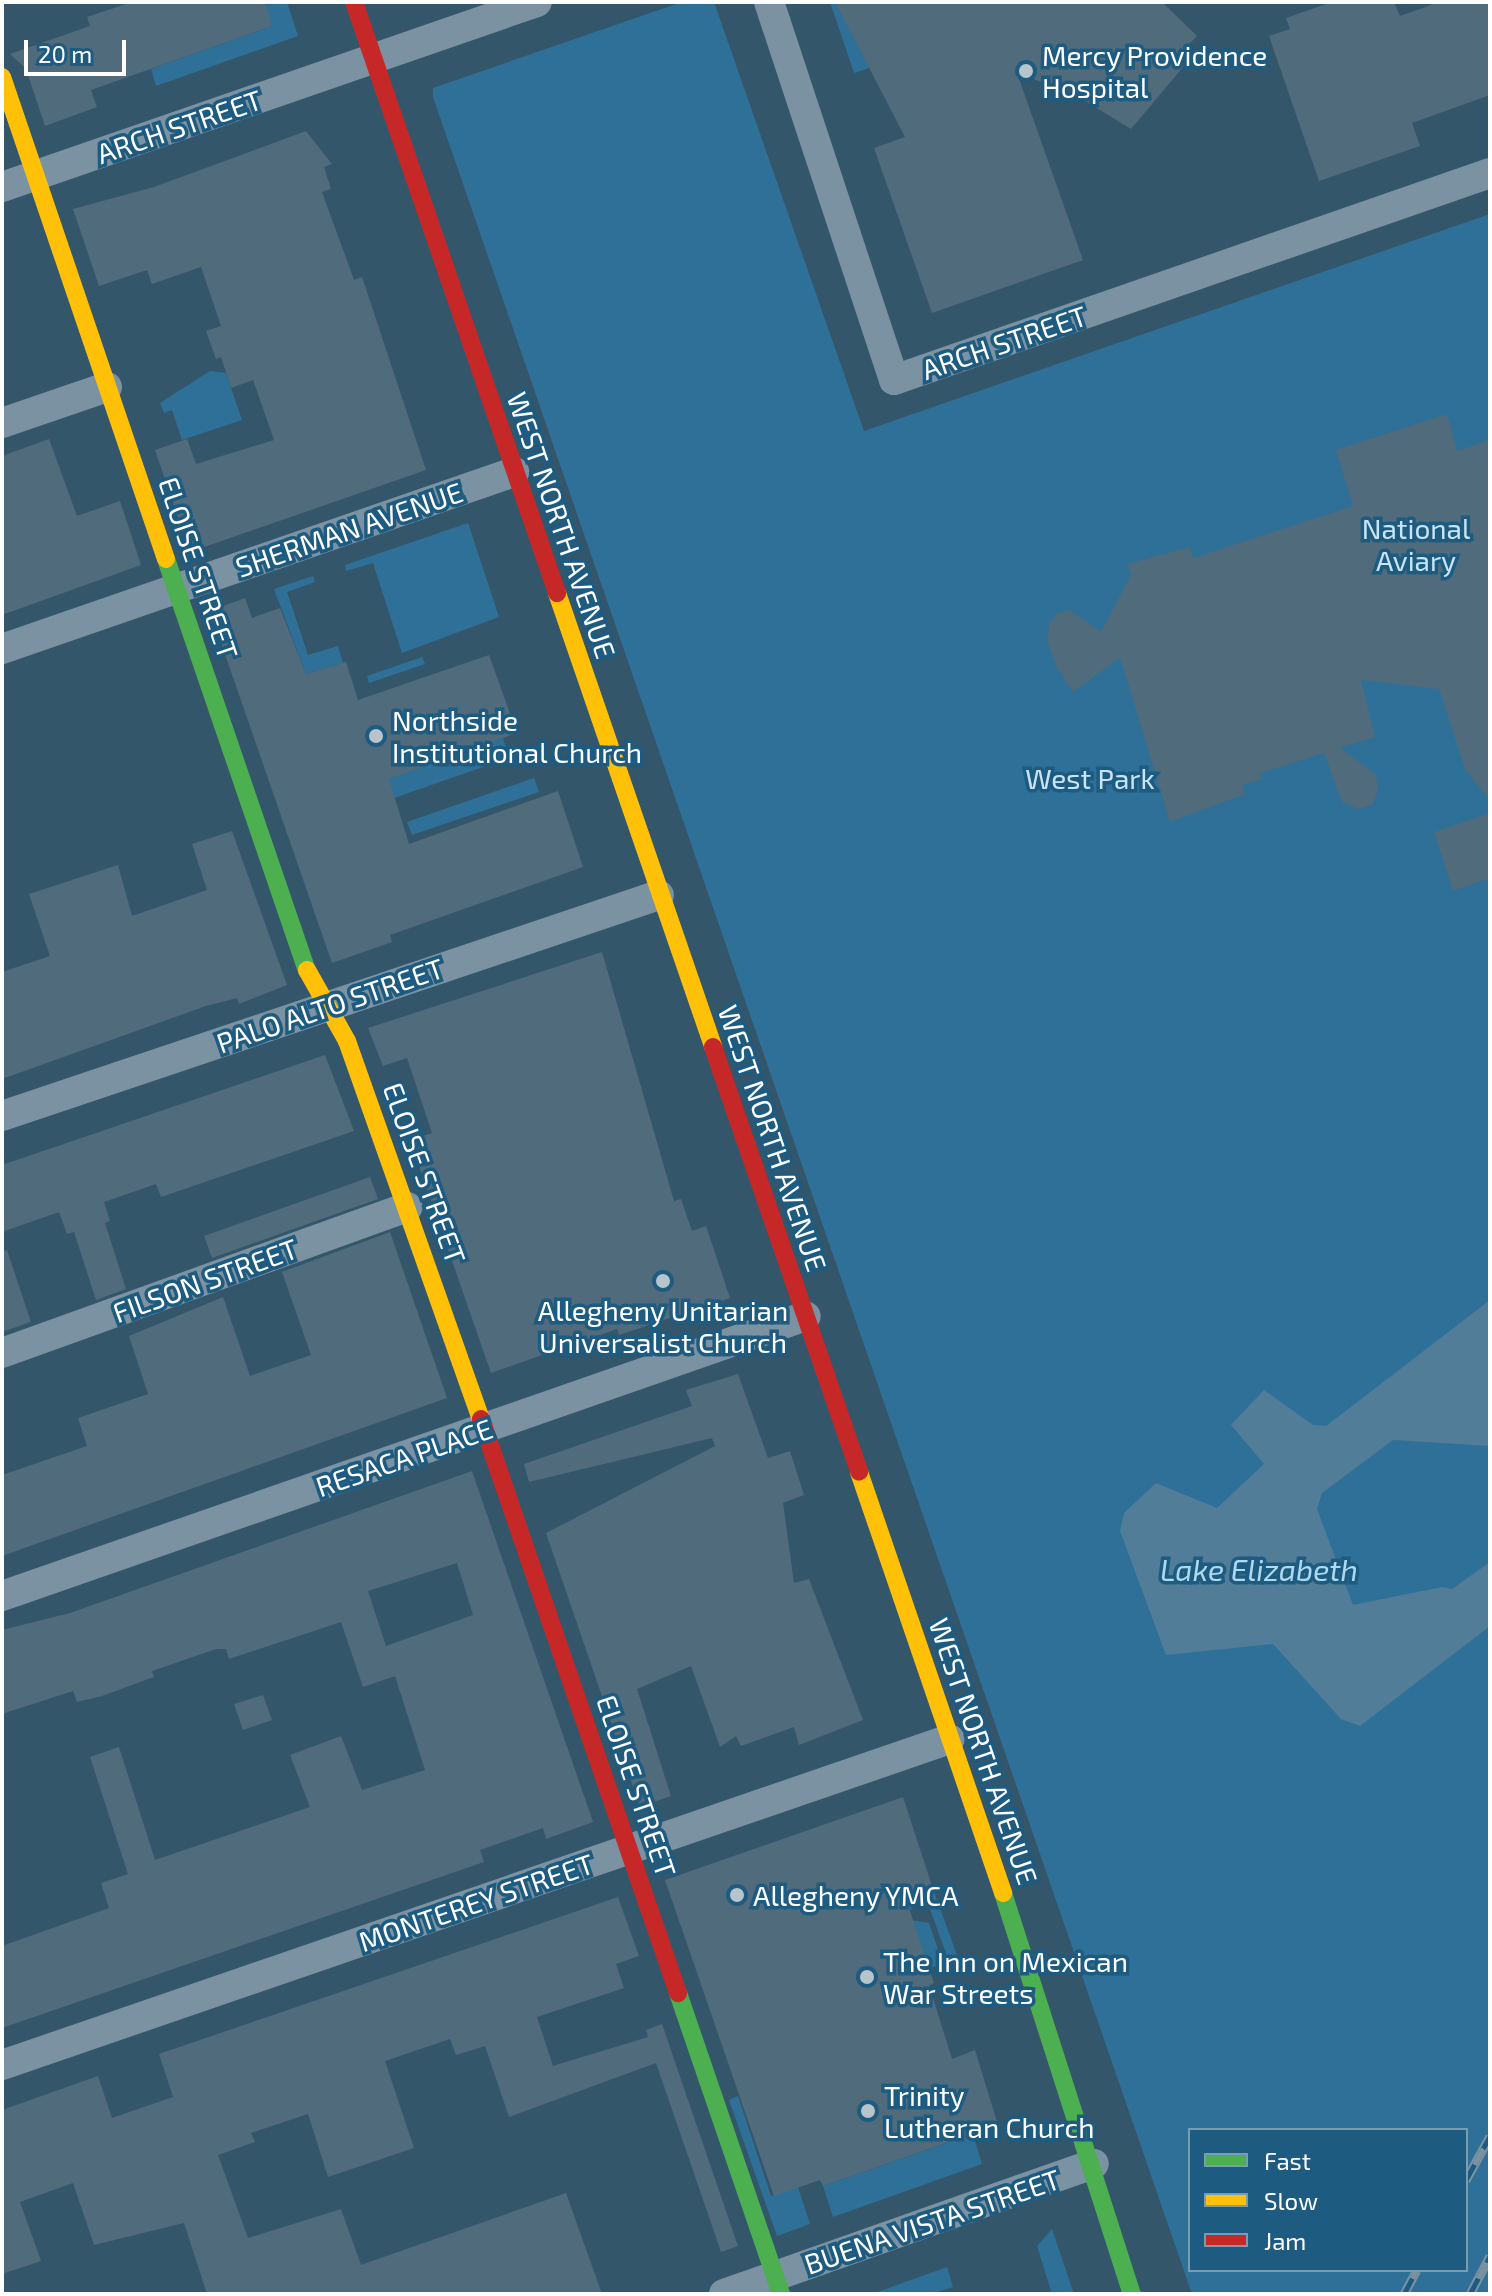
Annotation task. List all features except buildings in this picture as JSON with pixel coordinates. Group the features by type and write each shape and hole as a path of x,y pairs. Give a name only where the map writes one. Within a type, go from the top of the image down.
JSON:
{"main road":[{"name":"WEST NORTH AVENUE","path":"354,2 950,1739 1094,2164 1132,2294"},
{"name":"ELOISE STREET","path":"2,77 303,963 330,1006 408,1207 778,2285"}],"street":[{"name":"ARCH STREET","path":"2,187 537,2"},
{"name":"ARCH STREET","path":"769,2 894,380 1490,173"},
{"path":"2,423 107,387"},
{"name":"SHERMAN AVENUE","path":"2,649 514,472"},
{"name":"PALO ALTO STREET","path":"2,1116 659,895"},
{"name":"FILSON STREET","path":"2,1353 408,1207"},
{"name":"RESACA PLACE","path":"2,1596 806,1316"},
{"name":"MONTEREY STREET","path":"2,2065 950,1739"},
{"name":"BUENA VISTA STREET","path":"724,2294 778,2285 1094,2164"}],"green space":[{"path":"287,2 298,36 156,86 151,69 272,26 265,5"},
{"name":"West Park","path":"682,2 714,2 864,431 1490,214 1490,2294 1192,2294 433,97 433,88"},
{"path":"830,2 850,2 869,68 854,73"},
{"path":"210,371 226,373 242,420 182,440 172,410 164,413 160,403"},
{"path":"468,523 499,617 402,653 373,563 346,571 345,565"},
{"path":"313,576 315,582 287,592 308,655 338,646 343,663 306,674 274,589"},
{"path":"422,657 425,664 369,683 367,676"},
{"path":"503,738 509,758 394,798 388,779"},
{"path":"534,778 539,792 412,835 407,822"},
{"path":"932,1886 958,1958 949,1962 930,1909 921,1905 763,1960 848,1917"},
{"path":"911,1920 929,1923 943,1964 929,1968"},
{"path":"738,2096 771,2196 798,2187 810,2224 777,2236 729,2100"},
{"path":"973,2134 982,2164 833,2217 823,2186"},
{"path":"1052,2229 1074,2294 1052,2294 1037,2246"},
{"path":"947,2267 953,2287 931,2294 872,2294"}],"water":[{"name":"Lake Elizabeth","path":"1490,1300 1490,1446 1393,1440 1322,1493 1317,1509 1353,1605 1442,1587 1452,1589 1490,1562 1490,1626 1360,1726 1341,1719 1273,1644 1166,1655 1120,1531 1124,1513 1156,1483 1217,1508 1264,1464 1231,1425 1264,1390 1313,1425 1326,1426"}],"railway":[{"path":"1468,2176 1490,2136"},
{"path":"1470,2294 1490,2256"},
{"path":"1404,2294 1416,2272"}],"traffic: fast":[{"path":"166,559 307,970"},
{"path":"1003,1893 1132,2294"},
{"path":"678,1993 781,2294"}],"traffic: slow":[{"path":"2,77 166,559"},
{"path":"557,593 713,1047"},
{"path":"307,970 347,1041 481,1419"},
{"path":"859,1472 1003,1893"}],"traffic: jam":[{"path":"354,2 557,593"},
{"path":"713,1047 859,1472"},
{"path":"481,1419 678,1993"}],"place":[{"name":"Mercy Providence Hospital","path":"1026,71"},
{"name":"Northside Institutional Church","path":"376,736"},
{"name":"Allegheny Unitarian Universalist Church","path":"663,1281"},
{"name":"Allegheny YMCA","path":"737,1895"},
{"name":"The Inn on Mexican War Streets","path":"867,1977"},
{"name":"Trinity Lutheran Church","path":"868,2111"}],"park label":[{"name":"National Aviary","path":"1416,544"}]}
